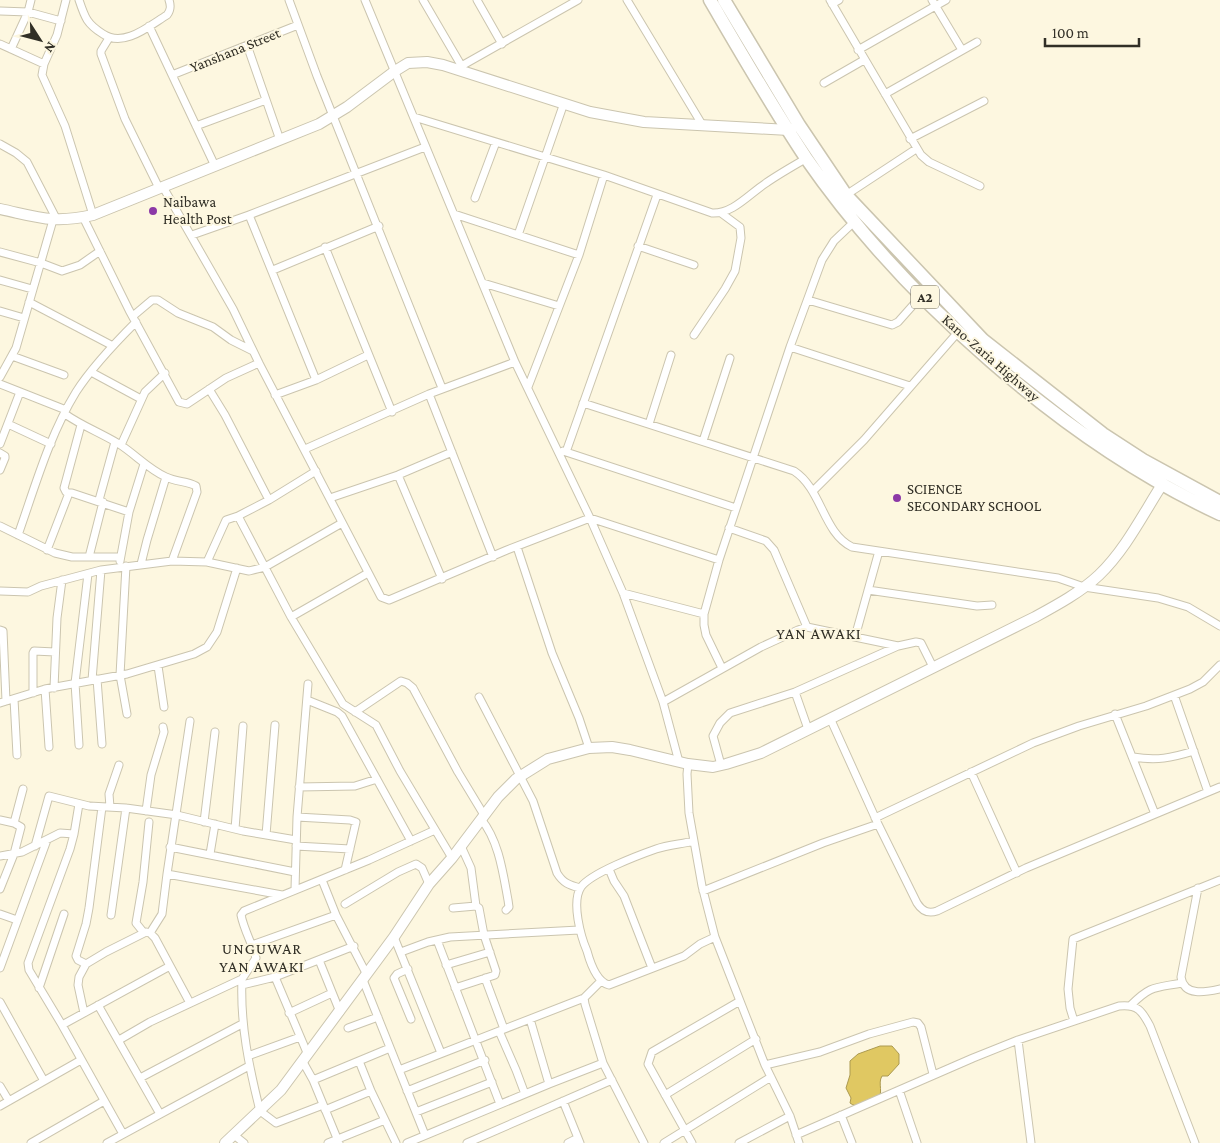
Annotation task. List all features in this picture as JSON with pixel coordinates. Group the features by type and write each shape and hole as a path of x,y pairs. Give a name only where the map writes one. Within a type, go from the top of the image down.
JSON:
{"highway":[{"name":"Kano-Zaria Highway","path":"710,0 794,127 846,195 983,340 1103,434 1151,464 1220,502"},
{"name":"Kano-Zaria Highway","path":"724,0 794,127 807,158 855,221 922,294 959,331 1026,389 1072,425 1118,457 1163,484 1220,514"}],"street":[{"path":"11,49 28,12 31,0"},
{"path":"66,0 57,35 44,64 42,75 65,126 88,216 100,251 134,319 181,403 187,404 235,374 259,363"},
{"path":"79,0 89,24 108,38 117,40 129,38 167,15 171,5 169,0"},
{"path":"289,0 356,174 442,388"},
{"path":"423,0 459,67"},
{"path":"477,0 502,44"},
{"path":"459,67 578,0"},
{"path":"840,0 831,2 916,149 930,162 980,186"},
{"path":"858,50 934,3 946,0"},
{"path":"367,1 425,147 515,362 590,518 623,594 684,763 687,799 694,842 715,937 765,1065 790,1116 799,1143"},
{"path":"631,1 703,126"},
{"path":"934,3 962,50"},
{"path":"0,11 28,12 61,21"},
{"name":"Yanshana Street","path":"172,75 298,24"},
{"path":"149,26 215,166"},
{"path":"108,38 101,51 126,119 161,187 192,235 233,309 275,395 381,597 389,600 590,518 719,560"},
{"path":"885,94 977,42"},
{"path":"0,44 44,64"},
{"path":"248,45 280,140"},
{"path":"824,83 864,60"},
{"path":"0,209 55,220 88,216 319,124 334,116 394,71 408,63 428,62 459,67 590,112 644,122 703,126 794,127"},
{"path":"196,126 266,100"},
{"path":"910,139 984,101"},
{"path":"518,235 544,156 564,104"},
{"path":"414,117 604,175 656,195 712,213 720,213 731,209 766,183 807,158"},
{"path":"475,198 496,142"},
{"path":"0,144 27,162 55,220 12,356 0,377"},
{"path":"192,235 249,216 425,147"},
{"path":"846,195 916,149"},
{"path":"528,388 578,254 604,175"},
{"path":"566,452 656,195"},
{"path":"694,336 725,289 735,271 738,257 741,238 740,227 720,213"},
{"path":"454,214 578,254"},
{"path":"249,216 273,270 316,380"},
{"path":"722,668 706,635 704,614 719,560 790,347 822,260 828,249 855,221"},
{"path":"273,270 378,226"},
{"path":"638,246 694,265"},
{"path":"325,247 392,412"},
{"path":"0,252 62,271 80,265 100,251"},
{"path":"0,280 32,288"},
{"path":"483,283 559,306"},
{"path":"808,300 892,325 898,322 922,294"},
{"path":"18,535 51,444 76,391 134,319 152,300 158,300 178,313 213,326 231,340 254,351"},
{"path":"29,302 113,346"},
{"path":"0,311 24,318"},
{"path":"813,491 864,440 959,331"},
{"path":"790,347 910,386"},
{"path":"275,395 316,380 368,355"},
{"path":"649,424 671,355"},
{"path":"12,356 64,374"},
{"path":"703,442 730,358"},
{"path":"305,450 442,388 515,362"},
{"path":"91,372 141,400"},
{"path":"89,557 101,501 118,443 150,386 165,373"},
{"path":"0,384 65,412 81,425 118,443 144,464 166,477 191,483 197,488 172,561"},
{"path":"209,389 225,415 269,500"},
{"path":"0,444 20,392"},
{"path":"429,394 493,557"},
{"path":"583,403 794,471 806,480 839,538 852,547 1058,578 1084,587 1158,598 1188,607 1220,626"},
{"path":"8,424 51,444"},
{"path":"81,425 64,488 66,492 101,501 129,512"},
{"path":"557,449 736,508"},
{"path":"330,498 398,475 452,452"},
{"path":"0,453 5,456 0,470"},
{"path":"127,714 120,675 123,567 120,557 129,512 144,464"},
{"path":"207,562 223,523 269,500 316,471"},
{"path":"398,475 442,579"},
{"path":"141,564 166,477"},
{"path":"225,1143 281,1090 340,1012 430,884 498,797 520,776 548,759 589,748 612,747 684,763 713,766 761,752 1054,606 1084,587 1099,576 1114,560 1163,484"},
{"path":"47,550 70,493"},
{"path":"238,516 291,617 343,704 376,725 400,771 452,858"},
{"path":"0,591 28,592 62,580 101,570 172,561 207,562 249,571 265,567 342,522"},
{"path":"0,526 47,550 72,557 120,557"},
{"path":"729,528 766,541 774,550 807,627"},
{"path":"516,547 552,653 579,718 589,748"},
{"path":"855,637 879,551"},
{"path":"0,630 3,631 5,662 2,684 3,702 75,683 158,666 194,654 207,647 217,632 237,568"},
{"path":"101,570 94,679 102,744"},
{"path":"291,617 368,573"},
{"path":"79,745 75,683 88,574"},
{"path":"54,688 57,618 62,580"},
{"path":"868,590 977,606 992,605"},
{"path":"623,594 704,614"},
{"path":"663,702 761,647 807,627 898,646"},
{"path":"720,765 713,736 720,723 730,713 795,692 898,646 919,642 933,667"},
{"path":"33,693 32,653 34,651 55,652"},
{"path":"704,891 877,821 971,772 1033,743 1174,695 1203,682 1220,665"},
{"path":"158,666 164,707"},
{"path":"355,712 401,681 413,688 483,817 497,851 508,900 509,907 506,910"},
{"path":"295,889 296,817 308,684"},
{"path":"45,690 48,747"},
{"path":"795,692 808,729"},
{"path":"1174,695 1208,792"},
{"path":"479,697 533,801 557,873 566,884 580,888"},
{"path":"14,699 17,755"},
{"path":"306,700 337,712 342,716 411,841"},
{"path":"1115,714 1155,814"},
{"path":"830,718 917,903 921,909 927,912 937,911 1017,874 1220,787"},
{"path":"84,1013 78,985 79,977 86,964 147,933 162,914 170,847 177,815 190,721"},
{"path":"266,835 275,725"},
{"path":"235,829 242,726"},
{"path":"146,811 151,775 164,732 163,727"},
{"path":"204,822 215,732"},
{"path":"1133,757 1152,760 1166,759 1194,752"},
{"path":"86,964 78,960 76,956 89,908 106,807 119,765"},
{"path":"971,772 1017,874"},
{"path":"300,787 355,786 377,779"},
{"path":"14,823 23,789"},
{"path":"35,846 48,796 79,804 177,815 296,843 350,849"},
{"path":"79,804 74,834 60,878 28,963 29,970 123,1134"},
{"path":"111,915 126,808"},
{"path":"296,817 354,821 357,824 345,870"},
{"path":"0,820 14,823 21,827 14,854 1,886"},
{"path":"149,822 143,882 136,923 155,938 190,1003"},
{"path":"210,854 215,824"},
{"path":"371,1091 276,1123 260,1111 249,1066 242,1024 242,982 256,959 241,915 242,912 295,889 322,880 435,830"},
{"path":"0,856 14,854 35,846 60,833 74,834"},
{"path":"0,968 47,840"},
{"path":"694,842 657,849 596,875 580,888 578,899 579,930 589,959 601,981 609,985 684,956 700,944 715,937"},
{"path":"455,988 496,973 484,935 481,913 476,906 471,868 461,846"},
{"path":"170,847 295,872"},
{"path":"345,904 398,872 416,864 422,868 430,884"},
{"path":"609,869 624,896 652,968"},
{"path":"167,874 282,895"},
{"path":"322,880 336,915 354,946 378,1017 425,1135"},
{"path":"1074,1021 1070,1008 1068,989 1073,938 1220,880"},
{"path":"1198,888 1181,977 1182,983 1189,990 1197,992 1220,989"},
{"path":"453,908 476,906"},
{"path":"0,914 17,920"},
{"path":"39,988 64,914"},
{"path":"252,945 336,915"},
{"path":"401,952 437,940 484,935 579,930"},
{"path":"394,937 441,1053"},
{"path":"437,940 475,1040 485,1060 500,1104"},
{"path":"119,1040 190,1003 242,982 275,977 354,946"},
{"path":"446,965 490,952"},
{"path":"318,960 340,1012"},
{"path":"62,1025 170,966"},
{"path":"408,969 397,974 394,978 411,1019"},
{"path":"275,977 300,1037 313,1080 338,1141"},
{"path":"485,978 501,1030 525,1094"},
{"path":"399,1070 584,998 601,981"},
{"path":"1131,1005 1151,988 1182,983"},
{"path":"290,1013 332,993"},
{"path":"584,998 603,1063 644,1143"},
{"path":"692,1143 648,1064 652,1052 740,1001"},
{"path":"0,1002 44,1081"},
{"path":"98,1005 160,1114"},
{"path":"796,1135 933,1074 1018,1040 1119,1006 1131,1005 1138,1008 1144,1014 1150,1026 1195,1143"},
{"path":"348,1028 378,1017"},
{"path":"530,1019 549,1084"},
{"path":"765,1065 820,1052 869,1034 913,1022 918,1023 920,1027 933,1074"},
{"path":"140,1078 242,1024"},
{"path":"248,1056 300,1037"},
{"path":"664,1095 756,1039"},
{"path":"1018,1040 1031,1143"},
{"path":"313,1080 390,1048"},
{"path":"0,1106 80,1060"},
{"path":"407,1091 485,1060"},
{"path":"358,1061 396,1143"},
{"path":"407,1143 603,1063"},
{"path":"108,1143 249,1066"},
{"path":"664,1143 771,1077"},
{"path":"467,1143 612,1080"},
{"path":"416,1112 492,1082"},
{"path":"0,1086 9,1100"},
{"path":"899,1090 918,1143"},
{"path":"31,1143 104,1101"},
{"path":"563,1101 579,1141 568,1143"},
{"path":"841,1115 852,1143"},
{"path":"739,1143 790,1116"},
{"path":"328,1143 338,1141 385,1120"},
{"path":"234,1135 244,1143"}],"shaded area":[{"path":"880,1046 892,1046 899,1054 899,1064 888,1076 882,1076 880,1082 881,1092 876,1104 853,1105 850,1103 851,1098 846,1088 850,1075 850,1061 858,1054"}],"place":[{"name":"Naibawa Health Post","path":"153,211"},
{"name":"SCIENCE SECONDARY SCHOOL","path":"897,498"}],"district":[{"name":"YAN AWAKI","path":"819,633"},
{"name":"UNGUWAR YAN AWAKI","path":"262,957"}]}
